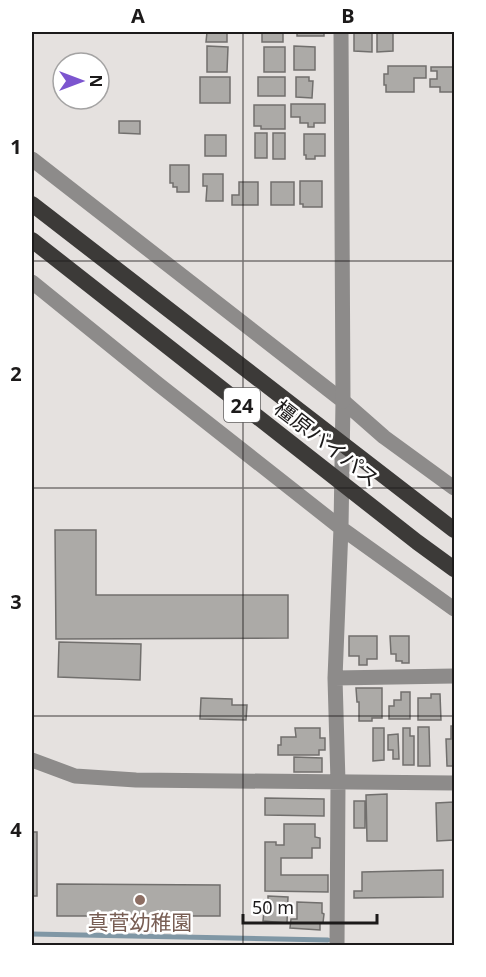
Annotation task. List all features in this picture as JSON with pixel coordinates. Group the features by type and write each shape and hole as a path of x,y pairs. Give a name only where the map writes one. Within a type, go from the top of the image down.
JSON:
{"highway":[{"name":"橿原バイパス","path":"32,204 454,530"},
{"name":"橿原バイパス","path":"32,240 341,483 454,568"}],"street":[{"path":"337,945 338,782 335,678 344,401 341,32"},
{"path":"32,159 344,401 384,437 454,488"},
{"path":"32,282 341,528 454,609"},
{"path":"335,678 454,676"},
{"path":"32,760 75,776 135,780 454,783"}],"building":[{"path":"207,32 227,32 227,42 206,42"},
{"path":"262,32 283,32 283,42 262,42"},
{"path":"297,32 324,32 324,36 297,36"},
{"path":"354,32 372,32 372,52 354,51"},
{"path":"393,32 393,51 377,52 377,33"},
{"path":"207,46 228,47 227,72 207,72"},
{"path":"294,46 315,47 315,70 294,70"},
{"path":"264,47 285,47 285,72 264,72"},
{"path":"388,66 426,66 426,78 414,78 414,92 386,92 384,74 388,74"},
{"path":"431,67 454,67 454,92 440,92 440,87 430,87 430,79 437,79 437,71 431,71"},
{"path":"200,77 230,77 230,103 200,103"},
{"path":"258,77 285,77 285,96 258,96"},
{"path":"296,77 309,77 309,81 313,81 312,98 296,97"},
{"path":"291,104 325,104 325,123 314,123 314,127 308,127 308,123 300,123 300,117 291,117"},
{"path":"254,105 285,105 285,129 261,129 261,126 254,126"},
{"path":"119,121 140,121 140,134 119,133"},
{"path":"255,133 267,133 267,158 255,158"},
{"path":"273,133 285,133 285,159 273,159"},
{"path":"304,134 325,134 325,156 306,159"},
{"path":"205,135 226,135 226,156 205,156"},
{"path":"170,165 189,165 189,192 177,192 177,187 173,187 173,183 170,183"},
{"path":"203,174 223,174 223,201 206,201 207,186 203,186"},
{"path":"300,181 322,181 322,207 303,207 303,204 300,204"},
{"path":"239,182 258,182 258,205 232,205 232,195 239,195"},
{"path":"271,182 294,182 294,205 271,205"},
{"path":"55,530 96,530 96,595 288,595 288,638 56,639"},
{"path":"349,636 377,636 377,659 367,659 367,665 359,665 359,656 349,656"},
{"path":"390,636 409,636 409,663 396,661 396,654 391,654"},
{"path":"59,642 141,644 140,680 58,677"},
{"path":"356,688 382,688 382,718 359,721"},
{"path":"401,692 410,692 410,719 389,719 389,706 394,706 394,700 401,700"},
{"path":"431,694 440,694 441,720 418,720 418,698 431,698"},
{"path":"201,698 232,699 232,705 247,705 246,720 200,719"},
{"path":"451,726 454,726 454,766 447,766 446,739 451,739"},
{"path":"418,727 429,727 430,766 418,766"},
{"path":"295,728 320,728 320,738 325,738 325,750 319,750 319,755 278,755 281,737 296,737"},
{"path":"373,728 384,728 384,760 373,761"},
{"path":"403,728 410,728 410,736 414,736 414,765 403,765"},
{"path":"398,734 399,759 393,759 393,750 388,750 388,735"},
{"path":"294,757 322,758 322,772 294,772"},
{"path":"387,794 387,841 367,841 366,795"},
{"path":"265,798 324,799 324,816 265,815"},
{"path":"354,801 365,801 365,828 354,828"},
{"path":"454,802 454,840 437,841 436,803"},
{"path":"284,824 315,824 315,837 320,838 320,848 312,848 312,858 281,858 281,875 328,875 328,892 265,891 265,842 284,845"},
{"path":"32,832 37,832 37,896 32,896"},
{"path":"443,870 443,897 354,898 354,891 362,891 362,872"},
{"path":"57,884 220,885 220,916 57,916"},
{"path":"268,896 288,897 287,923 263,921 264,910 268,911"},
{"path":"297,902 322,903 324,914 320,930 290,928 291,919 297,919"}],"waterway":[{"path":"32,934 328,940"}],"place":[{"name":"真菅幼稚園","path":"140,900"}]}
